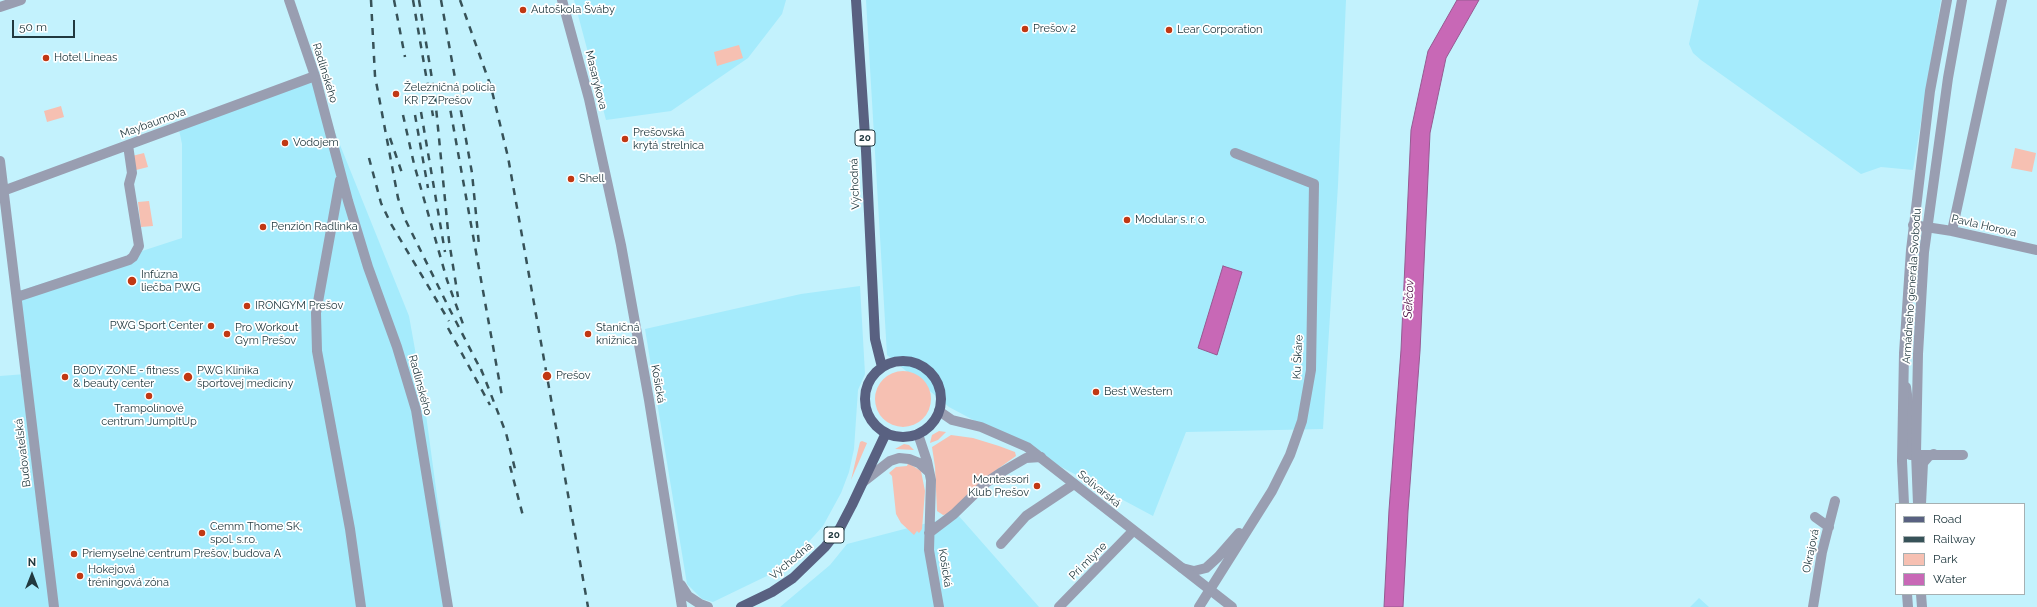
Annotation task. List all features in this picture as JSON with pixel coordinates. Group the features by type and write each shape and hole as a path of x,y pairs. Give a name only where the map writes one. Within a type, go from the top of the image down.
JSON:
{"main road":[{"name":"Východná","path":"856,0 866,151 874,339 882,367"},
{"path":"906,361 918,364 928,370 940,389 941,400 939,411 934,421 927,429 908,437 896,437 876,427 869,417 865,406 865,394 868,383 874,374 882,367 894,362 906,361"},
{"name":"Východná","path":"744,606 772,592 793,578 820,552 840,528 886,433"}],"street":[{"path":"0,7 21,0"},
{"name":"Radlinského","path":"289,0 315,76 341,176 368,267 397,347 416,410 448,607"},
{"name":"Masarykova","path":"562,0 589,99 604,166"},
{"name":"Armádneho generála Svobodu","path":"1904,503 1902,461 1903,372 1913,225 1930,91 1947,0"},
{"name":"Armádneho generála Svobodu","path":"1918,503 1916,428 1918,354 1926,227 1948,78 1962,0"},
{"path":"1952,231 2002,0"},
{"name":"Maybaumova","path":"2,192 315,76"},
{"path":"17,297 130,260 134,257 139,246 129,184 132,173 128,145"},
{"name":"Ku Škáre","path":"1208,590 1262,505 1290,455 1302,420 1311,370 1314,184 1235,153"},
{"name":"Budovateľská","path":"0,161 2,192 17,297 54,607"},
{"name":"Košická","path":"604,166 635,321 682,607"},
{"name":"Radlinského","path":"341,176 316,313 317,351 350,529 361,607"},
{"name":"Pavla Horova","path":"1913,225 1952,231 2037,250"},
{"path":"1903,372 1908,402 1908,444 1909,448 1916,453"},
{"name":"Solivarská","path":"939,411 952,420 981,427 1027,447 1208,590 1232,607"},
{"path":"1916,428 1922,445 1939,454"},
{"name":"Košická","path":"918,434 930,473 929,550 939,607"},
{"path":"1902,461 1908,456 1916,453 1963,454"},
{"path":"1921,503 1923,463 1929,456 1939,454"},
{"path":"863,482 890,461 899,458 909,459 919,463 930,473"},
{"path":"929,532 954,514 987,482 1002,472 1026,458 1041,458"},
{"path":"1001,544 1026,516 1074,484"},
{"name":"Okrajová","path":"1813,607 1822,552 1835,500"},
{"path":"1178,566 1194,571 1206,568 1218,558 1262,505"},
{"path":"1815,517 1829,527"},
{"name":"Pri mlyne","path":"1059,607 1133,531"},
{"path":"678,580 688,596 700,604 708,607"},
{"path":"1199,607 1208,590"},
{"path":"1907,595 1908,607"},
{"path":"1921,595 1922,607"},
{"path":"734,607 744,606"}],"shaded area":[{"path":"574,0 786,0 782,14 748,58 671,111 606,120"},
{"path":"866,0 1346,0 1338,185 1323,429 1186,432 1153,516 949,407 887,355"},
{"path":"1699,0 1941,0 1913,170 1881,167 1861,174 1701,60 1693,53 1689,44"},
{"path":"316,74 336,135 409,316 424,400 452,607 0,607 0,376 26,374 16,292 182,238 182,144 178,125"},
{"path":"860,286 865,374 858,390 854,449 849,472 841,493 823,526 804,547 773,573 713,602 702,599 687,584 645,329 801,294"},
{"path":"958,515 1039,607 780,607 830,565 847,544"},
{"path":"1699,598 1709,607 1690,607"}],"green space":[{"path":"739,45 743,58 717,66 714,52"},
{"path":"61,106 64,117 47,122 44,111"},
{"path":"2015,148 2036,153 2032,172 2011,168"},
{"path":"144,153 148,167 136,170 132,156"},
{"path":"149,201 153,226 141,227 138,202"},
{"path":"897,371 909,371 919,375 927,383 931,393 931,405 927,415 919,423 909,427 897,427 887,423 879,415 875,405 875,393 879,383 887,375"},
{"path":"939,431 946,432 938,440 930,443 932,435"},
{"path":"951,435 973,438 999,446 1015,452 1016,456 985,478 948,514 943,515 937,511 935,467 932,447"},
{"path":"862,441 867,443 851,480 860,442"},
{"path":"904,444 909,445 914,450 895,449"},
{"path":"908,463 921,471 925,491 922,529 919,533 917,531 914,535 901,523 896,514 892,476 889,473 896,467 907,466"}],"water":[{"name":"Sekčov","path":"1457,0 1479,0 1446,58 1430,133 1420,351 1408,511 1403,607 1384,607 1389,510 1401,350 1411,130 1428,51"},
{"path":"1223,266 1242,272 1217,355 1198,348"}],"railway":[{"path":"371,0 375,76 398,198 405,219 483,374"},
{"path":"394,0 405,57"},
{"path":"413,0 433,116"},
{"path":"419,0 435,97 449,241 458,297"},
{"path":"441,0 472,173 479,245"},
{"path":"460,0 491,87 508,157 588,607"},
{"path":"448,97 502,396"},
{"path":"421,112 445,252"},
{"path":"403,115 414,164 447,280 463,324"},
{"path":"415,115 428,188"},
{"path":"390,138 403,176"},
{"path":"369,158 381,203 391,224 449,321"},
{"path":"448,328 490,405"},
{"path":"481,369 506,433 515,469"},
{"path":"510,466 523,516"}],"place":[{"name":"Autoškola Šváby","path":"523,10"},
{"name":"Prešov 2","path":"1025,29"},
{"name":"Lear Corporation","path":"1169,30"},
{"name":"Hotel Lineas","path":"46,58"},
{"name":"Železničná polícia KR PZ Prešov","path":"396,94"},
{"name":"Prešovská krytá strelnica","path":"625,139"},
{"name":"Vodojem","path":"285,143"},
{"name":"Shell","path":"571,179"},
{"name":"Modular s. r. o.","path":"1127,220"},
{"name":"Penzión Radlinka","path":"263,227"},
{"name":"Infúzna liečba PWG","path":"132,281"},
{"name":"IRONGYM Prešov","path":"247,306"},
{"name":"PWG Sport Center","path":"211,326"},
{"name":"Pro Workout Gym Prešov","path":"227,334"},
{"name":"Staničná knižnica","path":"588,334"},
{"name":"Prešov","path":"547,376"},
{"name":"BODY ZONE - fitness & beauty center","path":"65,377"},
{"name":"PWG Klinika športovej medicíny","path":"188,377"},
{"name":"Best Western","path":"1096,392"},
{"name":"Trampolínové centrum JumpItUp","path":"149,396"},
{"name":"Montessori Klub Prešov","path":"1037,486"},
{"name":"Cemm Thome SK, spol. s.r.o.","path":"202,533"},
{"name":"Priemyselné centrum Prešov, budova A","path":"74,554"},
{"name":"Hokejová tréningová zóna","path":"80,576"}]}
